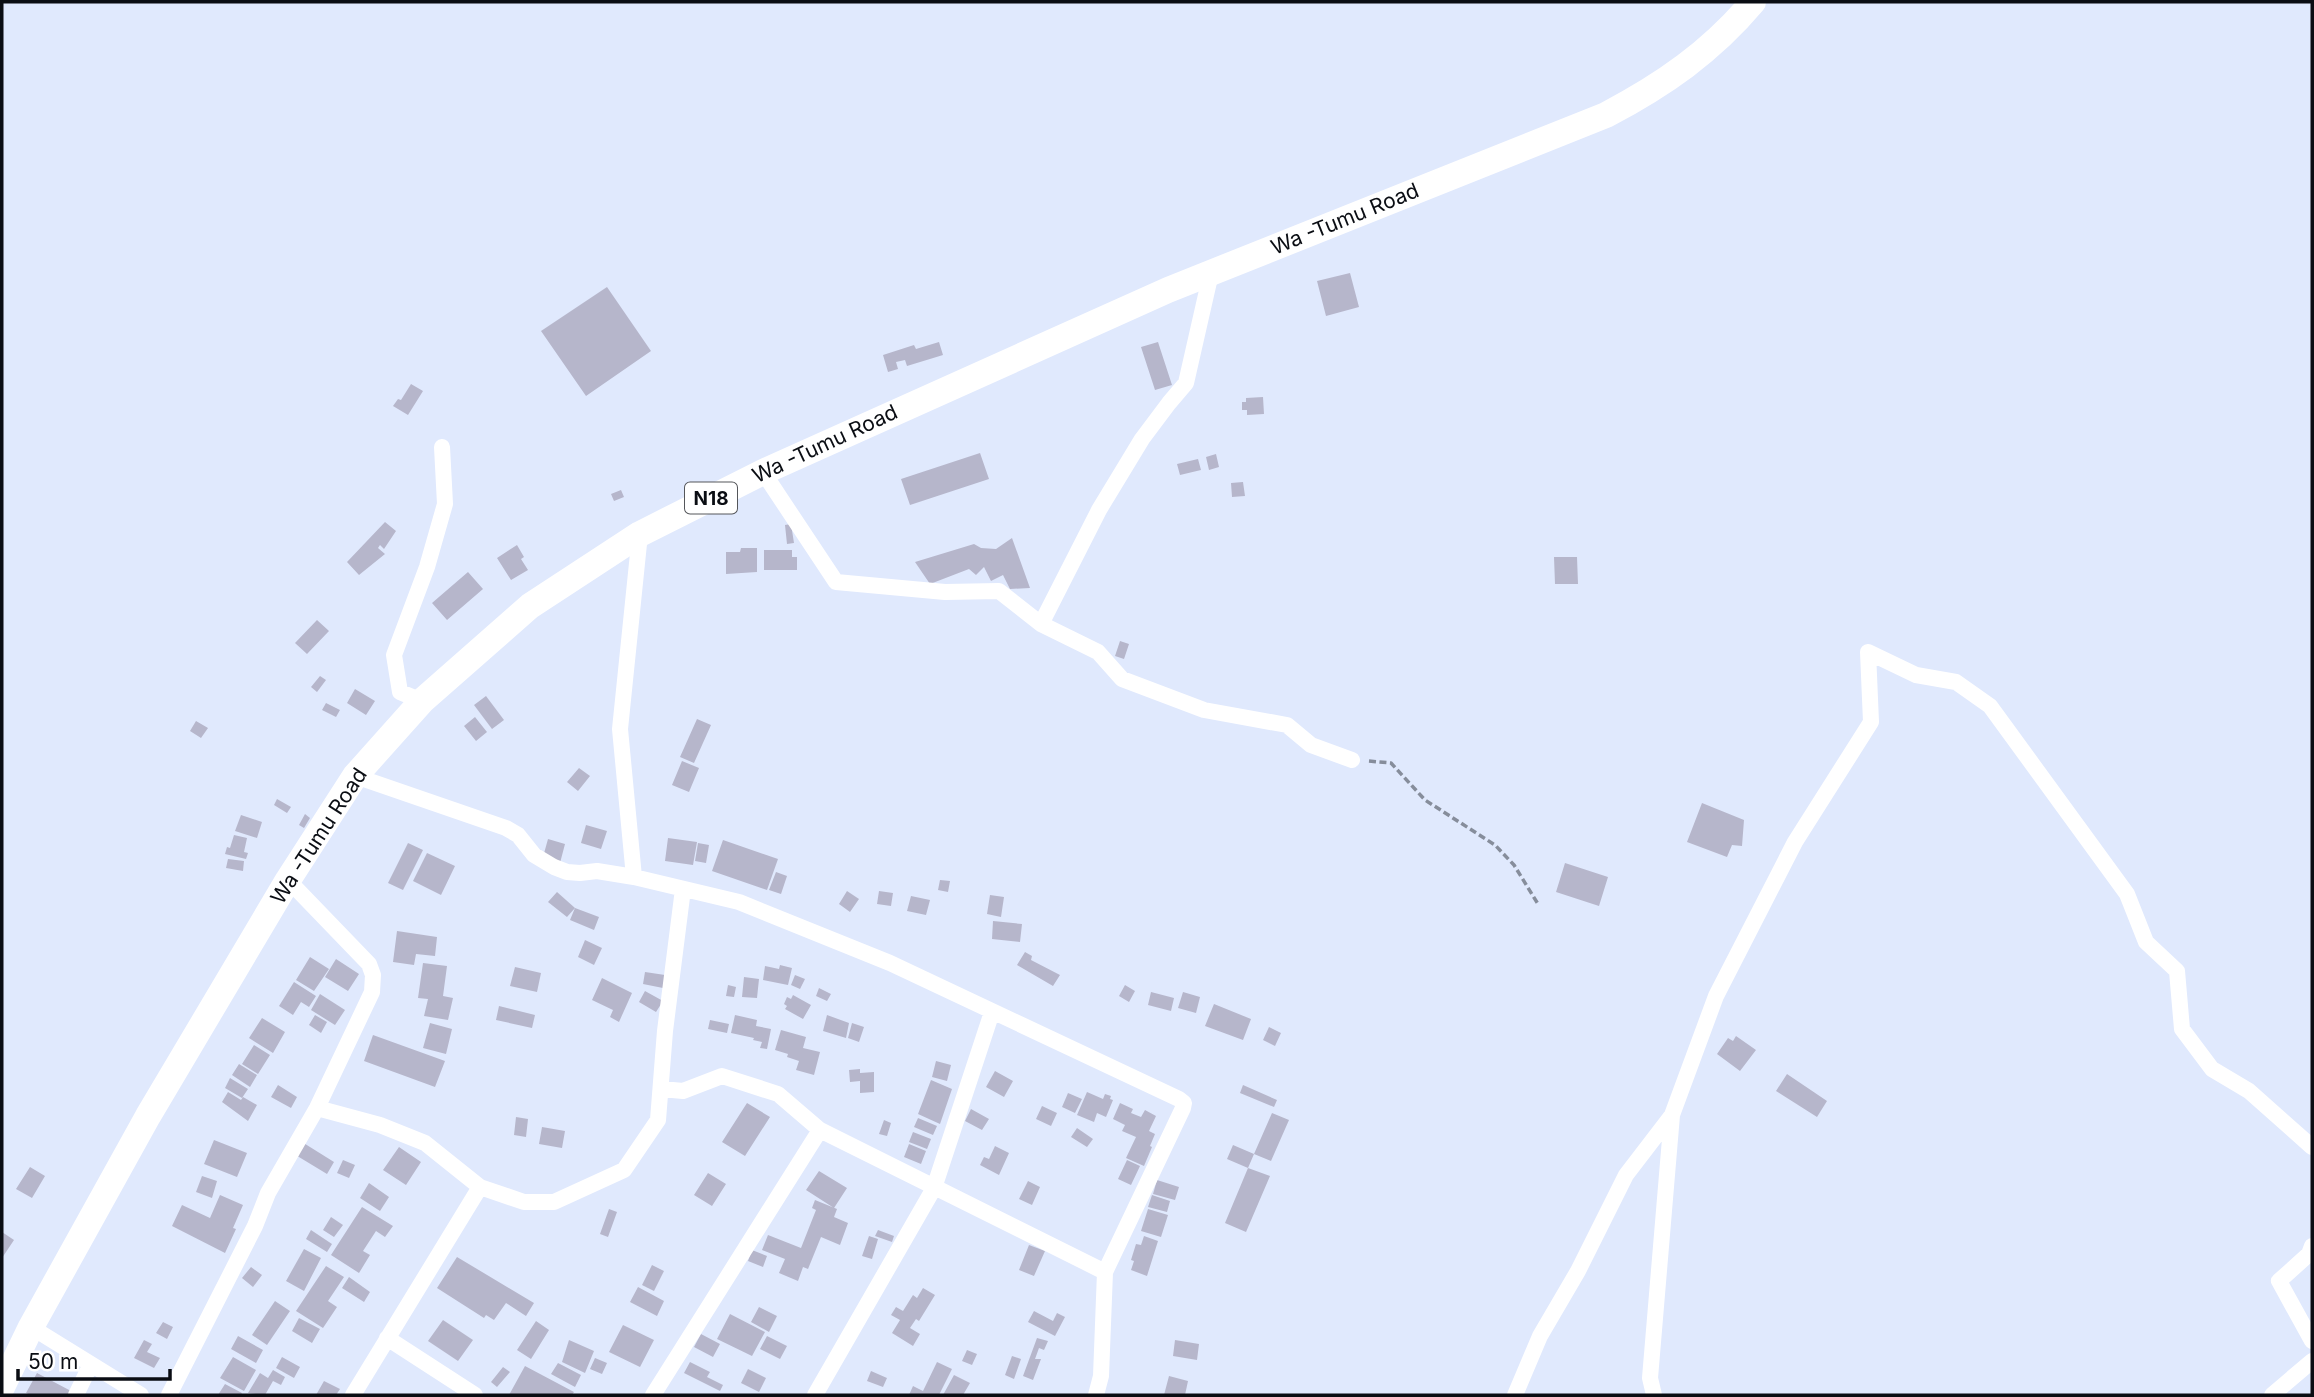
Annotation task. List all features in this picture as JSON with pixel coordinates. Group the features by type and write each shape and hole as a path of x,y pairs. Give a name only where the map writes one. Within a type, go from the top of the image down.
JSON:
{"highway":[{"name":"Wa -Tumu Road","path":"2,1387 148,1116 288,880 355,776 422,701 530,606 640,534 763,472 1168,290 1606,115 1639,98 1698,59 1753,2"}],"street":[{"path":"1041,624 1099,510 1142,439 1186,383 1212,273"},
{"path":"422,701 400,692 394,655 427,568 445,504 442,447"},
{"path":"763,472 836,582 945,592 999,591 1041,624 1098,652 1122,679 1204,710 1287,726 1311,745 1352,760"},
{"path":"634,877 620,729 640,534"},
{"path":"1654,1395 1650,1378 1672,1115 1722,984 1795,842 1871,722 1868,652 1916,675 1956,682 1990,706 2127,894 2146,942 2177,971 2182,1029 2212,1069 2249,1091 2312,1147"},
{"path":"355,776 512,830 534,855 567,872 597,871 634,877 738,902 890,963 1184,1103 1105,1272 1101,1376 1096,1395"},
{"path":"169,1395 255,1226 268,1193 317,1108 372,992 373,975 369,964 288,880"},
{"path":"317,1108 380,1125 425,1143 480,1187 524,1202 554,1202 624,1170 658,1120 665,1031 683,889"},
{"path":"815,1395 934,1188 992,1012"},
{"path":"662,1089 683,1091 722,1076 778,1094 820,1130 1105,1272"},
{"path":"1515,1395 1540,1336 1578,1271 1626,1175 1672,1115"},
{"path":"653,1395 820,1130"},
{"path":"353,1395 480,1187"},
{"path":"2312,1246 2309,1254 2280,1281 2312,1341"},
{"path":"32,1328 141,1395"},
{"path":"387,1338 475,1395"},
{"path":"2272,1395 2312,1361"},
{"path":"76,1395 90,1366"}],"path":[{"path":"1352,760 1391,763 1425,800 1494,845 1514,865 1538,904"}],"building":[{"path":"1350,273 1359,307 1326,316 1317,281"},
{"path":"607,287 651,351 586,396 541,331"},
{"path":"939,342 943,355 907,366 905,360 896,362 898,369 888,372 883,355 914,345 916,349"},
{"path":"1158,342 1172,385 1155,390 1141,347"},
{"path":"411,384 423,391 408,415 393,406 398,399 401,400"},
{"path":"1263,397 1264,414 1247,415 1247,410 1242,410 1242,402 1246,402 1246,398"},
{"path":"980,453 989,479 910,505 901,479"},
{"path":"1216,454 1219,467 1209,470 1206,457"},
{"path":"1198,459 1201,470 1180,475 1177,464"},
{"path":"1243,482 1245,496 1232,497 1231,483"},
{"path":"621,490 624,497 614,501 611,494"},
{"path":"385,522 396,531 384,549 380,545 378,548 385,554 359,575 347,562"},
{"path":"791,524 794,543 787,544 785,525"},
{"path":"1012,538 1030,588 1010,589 1003,575 991,581 984,567 976,575 969,569 930,584 915,562 974,544 981,548 996,549"},
{"path":"517,545 528,570 511,580 497,558"},
{"path":"741,548 757,548 757,572 726,574 726,552 740,552"},
{"path":"764,550 792,550 792,557 797,557 797,570 764,570"},
{"path":"1554,557 1577,557 1578,584 1555,584"},
{"path":"468,572 483,589 447,620 432,603"},
{"path":"317,620 329,631 307,654 295,643"},
{"path":"1120,641 1129,644 1124,659 1115,656"},
{"path":"320,676 326,680 317,692 311,687"},
{"path":"355,689 375,701 366,715 347,703"},
{"path":"486,696 504,720 492,729 474,705"},
{"path":"326,703 340,710 336,717 322,710"},
{"path":"475,717 487,732 476,741 464,726"},
{"path":"697,719 711,725 694,763 680,757"},
{"path":"196,721 208,728 201,738 190,731"},
{"path":"682,761 699,768 689,792 672,785"},
{"path":"579,768 590,776 578,791 567,782"},
{"path":"277,799 291,807 287,813 274,805"},
{"path":"1702,803 1744,820 1742,846 1732,845 1727,857 1687,842"},
{"path":"305,814 310,818 304,828 299,825"},
{"path":"241,815 262,822 257,838 235,831"},
{"path":"586,825 607,831 601,849 581,843"},
{"path":"234,835 247,838 244,852 248,853 246,859 225,854"},
{"path":"668,838 697,842 693,865 665,861"},
{"path":"548,839 565,844 560,863 543,857"},
{"path":"723,840 778,859 767,890 712,871"},
{"path":"408,843 423,850 403,890 388,883"},
{"path":"698,843 709,845 706,863 695,861"},
{"path":"427,853 455,866 441,895 413,881"},
{"path":"228,859 244,861 243,871 226,868"},
{"path":"1565,863 1608,877 1599,906 1556,892"},
{"path":"776,872 787,876 781,894 769,890"},
{"path":"940,880 950,881 948,892 938,890"},
{"path":"847,891 859,899 850,912 839,904"},
{"path":"879,891 893,893 891,906 877,904"},
{"path":"557,892 575,908 567,917 548,902"},
{"path":"990,895 1004,897 1001,917 987,914"},
{"path":"911,896 930,900 926,915 907,911"},
{"path":"575,908 599,917 594,930 570,920"},
{"path":"993,921 1022,924 1020,942 992,939"},
{"path":"397,931 437,937 435,956 416,954 414,965 393,962"},
{"path":"585,940 602,948 594,965 578,957"},
{"path":"1025,952 1032,956 1031,960 1060,975 1053,986 1017,965"},
{"path":"310,957 329,969 314,991 296,980"},
{"path":"336,959 359,974 348,991 325,977"},
{"path":"423,963 447,966 443,996 453,998 448,1020 424,1016 428,999 418,998"},
{"path":"780,965 792,968 788,985 763,980 765,966 779,969"},
{"path":"515,967 541,973 537,992 510,986"},
{"path":"645,972 665,975 663,988 643,984"},
{"path":"795,975 805,979 800,989 791,985"},
{"path":"744,977 759,979 757,998 742,997"},
{"path":"602,978 632,993 619,1022 610,1017 613,1010 592,1000"},
{"path":"294,982 316,996 309,1007 301,1002 293,1015 279,1006"},
{"path":"728,985 736,987 734,997 726,996"},
{"path":"1125,985 1135,991 1129,1002 1119,996"},
{"path":"819,988 831,994 827,1001 816,996"},
{"path":"645,991 663,1001 656,1012 639,1002"},
{"path":"1151,992 1174,998 1171,1011 1148,1005"},
{"path":"1183,992 1200,997 1196,1013 1178,1008"},
{"path":"320,994 345,1010 335,1025 311,1010"},
{"path":"793,995 811,1005 803,1019 785,1009 787,997 791,999"},
{"path":"1214,1004 1251,1019 1243,1040 1205,1026"},
{"path":"499,1006 535,1015 532,1028 496,1020"},
{"path":"315,1015 327,1022 321,1033 309,1025"},
{"path":"735,1015 757,1020 756,1026 771,1029 767,1049 760,1048 762,1042 753,1040 754,1038 731,1033"},
{"path":"827,1015 849,1023 846,1038 823,1031"},
{"path":"262,1018 285,1032 273,1053 249,1038"},
{"path":"710,1020 729,1024 727,1033 708,1029"},
{"path":"430,1023 452,1029 446,1054 423,1048"},
{"path":"852,1023 864,1027 859,1042 848,1038"},
{"path":"1269,1027 1281,1033 1275,1046 1263,1040"},
{"path":"781,1030 806,1037 803,1048 820,1052 814,1075 796,1070 799,1061 775,1050"},
{"path":"373,1035 445,1061 435,1087 364,1061"},
{"path":"1736,1036 1756,1050 1740,1071 1717,1054 1728,1038 1733,1041"},
{"path":"254,1045 270,1055 258,1074 242,1064"},
{"path":"936,1061 951,1065 947,1081 932,1077"},
{"path":"239,1064 257,1075 250,1087 232,1075"},
{"path":"860,1069 860,1073 874,1072 874,1092 860,1093 860,1081 850,1082 849,1070"},
{"path":"995,1071 1013,1081 1004,1097 986,1087"},
{"path":"1787,1074 1827,1101 1817,1117 1776,1091"},
{"path":"230,1078 248,1089 242,1098 225,1088"},
{"path":"931,1080 952,1089 940,1124 918,1114"},
{"path":"278,1085 297,1097 291,1108 271,1097"},
{"path":"1243,1085 1277,1100 1274,1107 1240,1093"},
{"path":"228,1092 257,1105 248,1121 222,1102"},
{"path":"1087,1092 1103,1099 1105,1094 1111,1096 1110,1099 1113,1100 1106,1117 1097,1113 1094,1122 1077,1115"},
{"path":"1068,1093 1082,1099 1075,1113 1062,1107"},
{"path":"747,1103 770,1117 745,1156 722,1142"},
{"path":"1120,1103 1133,1109 1131,1113 1141,1117 1145,1110 1156,1116 1149,1131 1155,1134 1150,1146 1152,1147 1144,1166 1126,1158 1136,1137 1122,1131 1125,1125 1113,1119"},
{"path":"1042,1106 1057,1113 1051,1126 1036,1119"},
{"path":"971,1109 989,1119 982,1130 965,1121"},
{"path":"1272,1113 1289,1120 1271,1161 1254,1154"},
{"path":"516,1117 528,1119 526,1137 514,1135"},
{"path":"918,1118 937,1126 933,1135 914,1127"},
{"path":"884,1120 891,1123 887,1136 879,1134"},
{"path":"542,1127 565,1131 562,1148 539,1144"},
{"path":"1077,1128 1093,1139 1087,1147 1071,1137"},
{"path":"913,1132 931,1139 927,1149 909,1142"},
{"path":"214,1140 247,1153 237,1177 204,1164"},
{"path":"302,1142 334,1162 327,1174 294,1154"},
{"path":"909,1144 926,1151 921,1164 904,1157"},
{"path":"1233,1145 1254,1154 1248,1168 1227,1159"},
{"path":"995,1146 1009,1153 999,1175 980,1165 984,1157 989,1159"},
{"path":"399,1147 421,1162 406,1185 383,1170"},
{"path":"343,1160 355,1165 349,1178 337,1173"},
{"path":"1127,1160 1140,1166 1131,1185 1118,1179"},
{"path":"30,1167 45,1176 32,1198 16,1189"},
{"path":"1248,1168 1270,1176 1246,1232 1225,1223"},
{"path":"819,1171 847,1188 834,1208 806,1190"},
{"path":"708,1173 726,1184 712,1206 694,1195"},
{"path":"202,1176 217,1181 212,1198 196,1192"},
{"path":"1157,1180 1179,1187 1175,1200 1153,1194"},
{"path":"1028,1181 1040,1187 1032,1205 1019,1199"},
{"path":"369,1183 389,1197 380,1211 360,1198"},
{"path":"220,1195 243,1205 225,1253 172,1226 182,1205 210,1218"},
{"path":"1152,1195 1170,1201 1167,1212 1148,1207"},
{"path":"815,1200 837,1209 834,1217 848,1223 840,1245 821,1237 808,1269 803,1267 798,1281 779,1273 785,1259 762,1250 768,1235 801,1248 816,1210 812,1208"},
{"path":"362,1207 393,1226 385,1237 376,1231 363,1251 370,1255 359,1273 331,1255"},
{"path":"609,1209 617,1212 608,1237 600,1234"},
{"path":"1148,1209 1168,1215 1161,1237 1141,1231"},
{"path":"331,1217 343,1225 334,1237 323,1230"},
{"path":"311,1230 332,1244 327,1252 306,1239"},
{"path":"878,1230 894,1236 892,1242 875,1236"},
{"path":"2,1232 14,1240 2,1258"},
{"path":"869,1236 878,1239 872,1259 862,1256"},
{"path":"1144,1236 1158,1241 1147,1276 1131,1270 1136,1244 1141,1245"},
{"path":"1029,1245 1045,1251 1034,1276 1019,1270"},
{"path":"304,1249 321,1258 304,1291 286,1281"},
{"path":"752,1250 767,1256 763,1267 748,1261"},
{"path":"457,1257 534,1303 526,1316 506,1303 494,1320 486,1315 484,1318 437,1288"},
{"path":"652,1265 664,1271 654,1291 642,1285"},
{"path":"326,1266 344,1277 328,1301 337,1307 323,1328 296,1311"},
{"path":"251,1267 262,1275 253,1287 242,1278"},
{"path":"349,1277 370,1292 364,1302 342,1288"},
{"path":"638,1287 664,1301 657,1316 630,1302"},
{"path":"923,1288 935,1295 919,1321 916,1319 910,1328 920,1334 913,1346 892,1333 900,1320 891,1315 896,1307 903,1311 913,1295 917,1298"},
{"path":"275,1301 290,1311 267,1345 252,1335"},
{"path":"759,1307 777,1316 769,1332 751,1322"},
{"path":"1034,1311 1053,1321 1057,1313 1065,1317 1055,1336 1028,1322"},
{"path":"730,1314 765,1332 752,1356 717,1339"},
{"path":"299,1318 320,1329 312,1343 292,1331"},
{"path":"443,1320 473,1340 458,1361 428,1341"},
{"path":"536,1321 549,1330 531,1359 517,1350"},
{"path":"163,1322 173,1327 167,1339 156,1333"},
{"path":"623,1325 654,1340 640,1367 609,1352"},
{"path":"701,1334 720,1344 713,1357 694,1347"},
{"path":"238,1336 263,1350 256,1363 231,1349"},
{"path":"767,1336 787,1346 780,1359 760,1349"},
{"path":"1037,1338 1048,1341 1044,1350 1039,1348 1035,1359 1041,1359 1033,1380 1023,1376"},
{"path":"144,1340 152,1344 147,1352 160,1358 154,1368 134,1358"},
{"path":"569,1340 594,1351 585,1373 562,1362"},
{"path":"1175,1340 1199,1344 1197,1360 1173,1356"},
{"path":"967,1350 977,1354 972,1365 962,1361"},
{"path":"1012,1356 1021,1359 1014,1379 1005,1375"},
{"path":"233,1357 256,1370 244,1391 220,1378"},
{"path":"282,1357 300,1367 294,1378 276,1368"},
{"path":"595,1358 607,1363 602,1374 590,1369"},
{"path":"690,1362 710,1372 707,1377 723,1385 720,1391 684,1373"},
{"path":"937,1362 952,1369 939,1395 909,1395 913,1386 923,1391"},
{"path":"558,1363 581,1375 575,1387 551,1374"},
{"path":"525,1366 574,1392 572,1395 509,1395"},
{"path":"503,1367 510,1372 497,1387 491,1382"},
{"path":"748,1369 766,1378 759,1392 741,1383"},
{"path":"273,1370 285,1377 281,1385 273,1381 265,1395 248,1393 260,1373 268,1378"},
{"path":"871,1371 887,1378 883,1387 867,1381"},
{"path":"37,1373 71,1391 68,1395 26,1393"},
{"path":"954,1375 970,1383 963,1395 943,1395"},
{"path":"1169,1376 1188,1381 1185,1395 1164,1395"},
{"path":"324,1381 340,1389 336,1395 316,1395"},
{"path":"225,1384 242,1393 241,1395 218,1395"}]}
